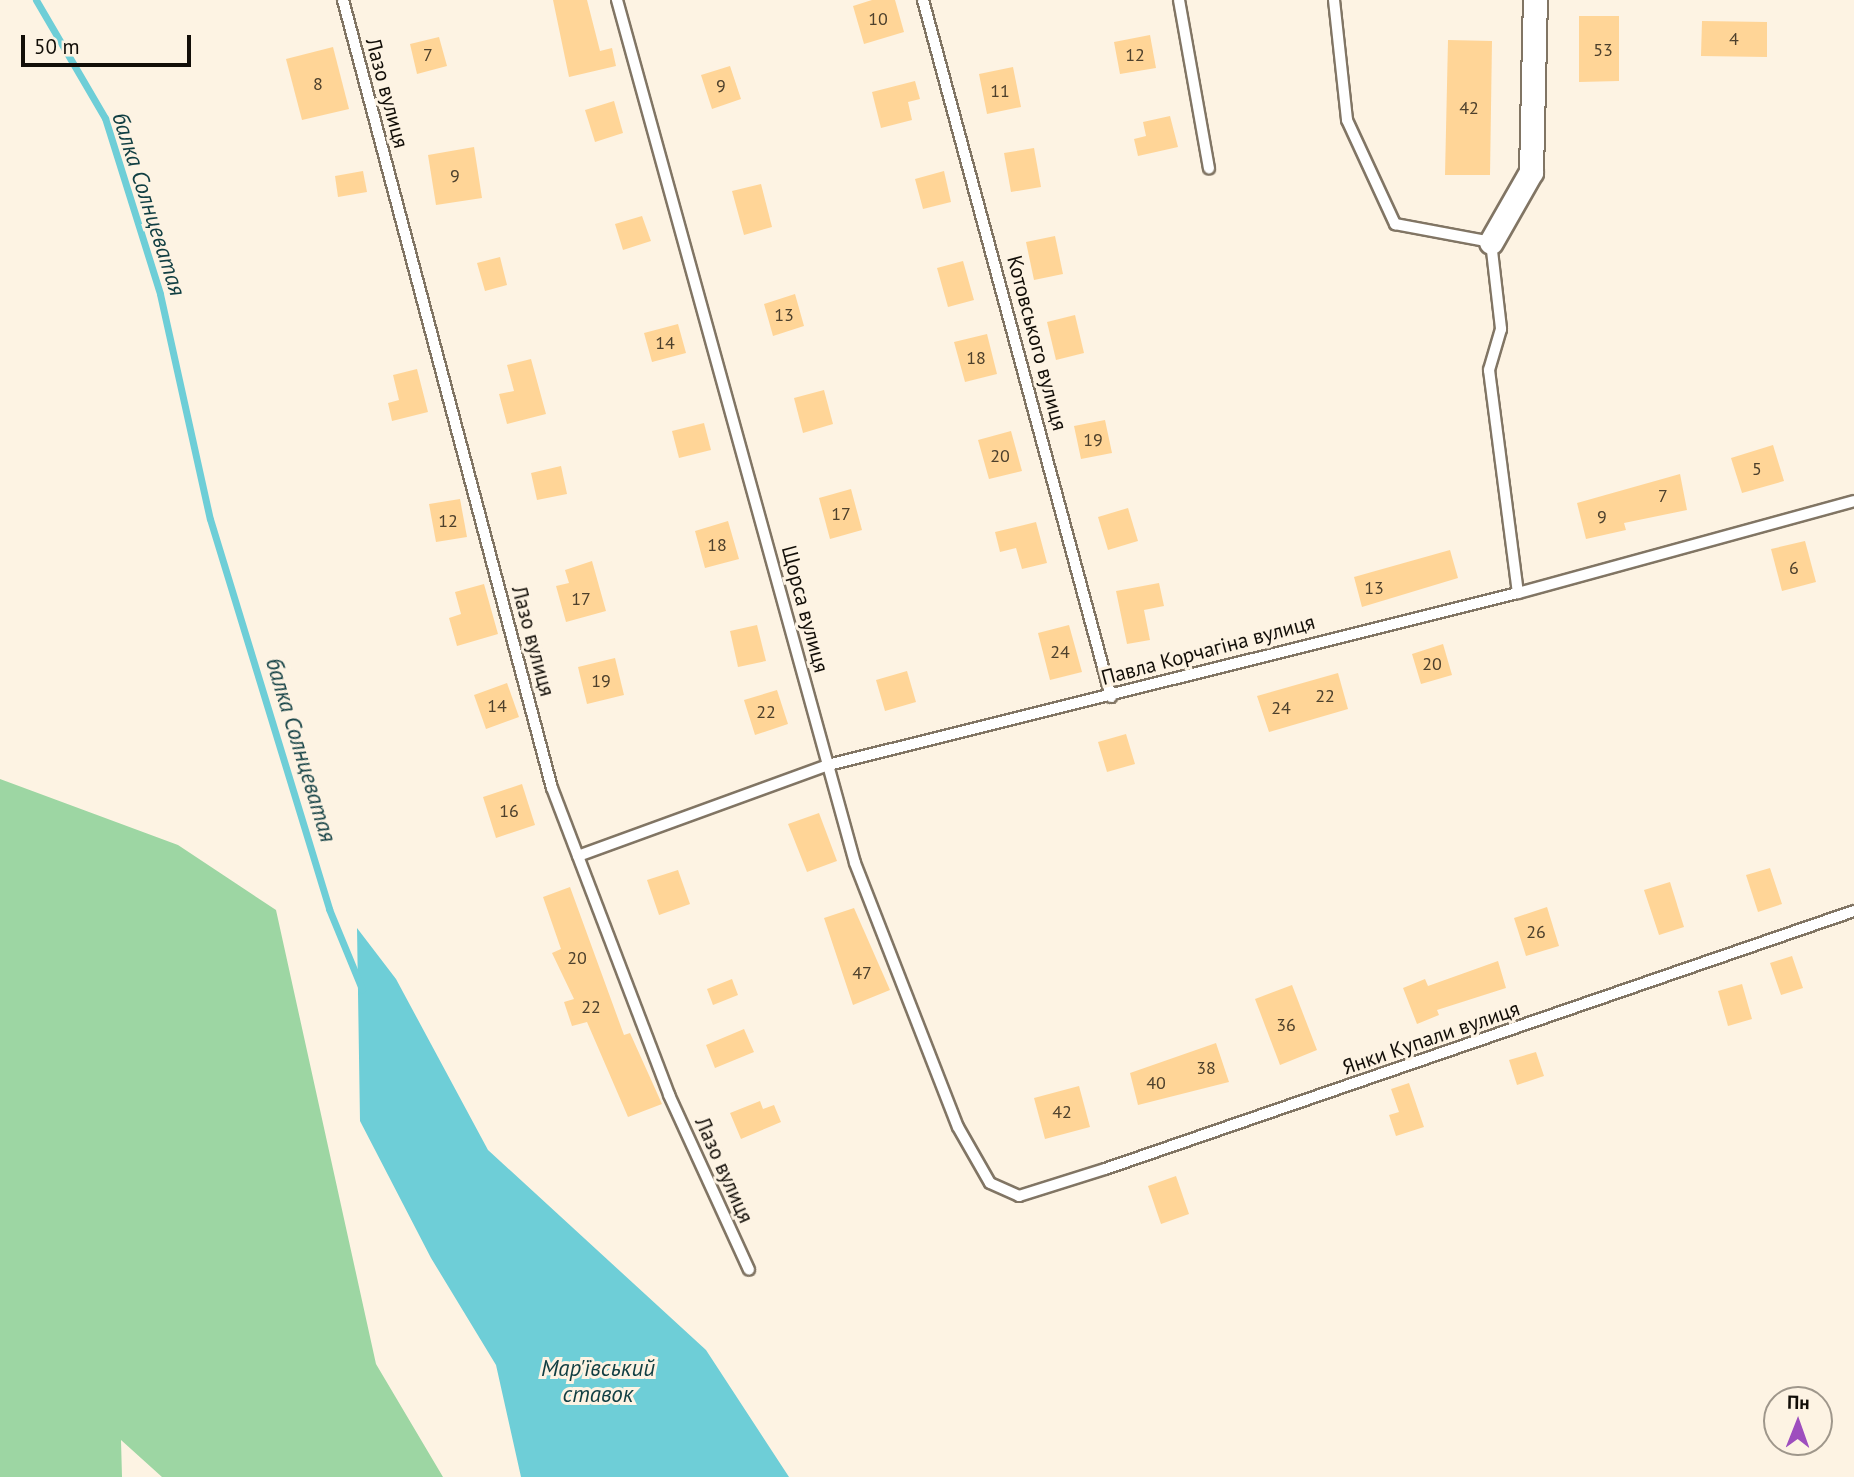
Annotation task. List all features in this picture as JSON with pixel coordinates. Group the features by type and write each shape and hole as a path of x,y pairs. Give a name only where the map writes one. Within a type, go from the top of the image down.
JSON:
{"street":[{"path":"1491,242 1531,172 1535,0"}],"lane":[{"name":"Лазо вулиця","path":"343,0 552,788 669,1095 749,1270"},
{"name":"Щорса вулиця","path":"617,0 855,863 958,1127 990,1183 1019,1196"},
{"name":"Котовського вулиця","path":"923,0 1111,697"},
{"path":"1180,0 1209,168"},
{"path":"1334,0 1347,120 1395,225 1491,242 1501,329 1489,370 1518,593"},
{"name":"Павла Корчагіна вулиця","path":"578,856 828,765 1111,697 1518,593 1854,501"},
{"name":"Янки Купали вулиця","path":"1019,1196 1854,911"}],"green space":[{"path":"0,779 178,845 276,910 376,1364 443,1477 162,1477 121,1440 122,1477 0,1477"}],"water":[{"name":"Мар'ївський ставок","path":"357,928 396,979 488,1150 706,1350 789,1477 521,1477 496,1365 431,1258 360,1121"}],"building":[{"path":"553,0 587,0 600,51 612,48 616,66 569,77"},
{"path":"872,0 895,0 904,32 864,44 853,6"},
{"path":"1579,16 1619,16 1619,81 1579,82"},
{"path":"1702,21 1767,22 1767,57 1701,56"},
{"path":"1150,35 1156,68 1120,74 1114,42"},
{"path":"439,37 447,66 417,74 410,44"},
{"path":"1448,40 1492,41 1490,175 1445,175"},
{"path":"333,47 349,109 302,120 286,59"},
{"path":"730,66 741,99 712,109 701,75"},
{"path":"1013,67 1021,107 987,114 979,74"},
{"path":"915,81 920,99 908,102 912,120 881,128 872,92"},
{"path":"614,101 623,133 595,142 585,110"},
{"path":"1170,116 1178,147 1138,156 1134,139 1146,136 1143,122"},
{"path":"474,147 482,198 436,205 428,155"},
{"path":"1034,148 1041,187 1011,192 1004,153"},
{"path":"363,171 367,192 338,197 335,176"},
{"path":"944,171 951,202 923,209 915,179"},
{"path":"761,184 772,227 744,235 732,191"},
{"path":"642,216 651,241 623,250 615,224"},
{"path":"1055,236 1063,274 1034,280 1026,242"},
{"path":"500,257 507,285 485,291 477,263"},
{"path":"963,261 974,300 948,307 937,268"},
{"path":"795,294 804,326 773,336 764,304"},
{"path":"1075,315 1084,353 1056,360 1047,322"},
{"path":"678,324 686,353 652,362 644,333"},
{"path":"987,334 997,374 965,382 954,342"},
{"path":"531,359 546,414 507,424 499,394 514,391 507,365"},
{"path":"417,369 428,412 392,421 388,403 399,400 393,375"},
{"path":"824,390 833,424 803,433 794,398"},
{"path":"1105,420 1112,453 1081,459 1074,426"},
{"path":"704,423 711,450 679,458 672,431"},
{"path":"1011,431 1022,471 989,479 978,440"},
{"path":"1773,445 1784,481 1742,493 1731,458"},
{"path":"561,466 567,494 537,500 531,473"},
{"path":"1680,474 1687,510 1624,523 1626,530 1586,539 1577,503"},
{"path":"851,489 862,530 830,539 819,498"},
{"path":"460,499 467,537 436,542 429,504"},
{"path":"1128,508 1138,541 1108,550 1098,517"},
{"path":"728,521 739,559 705,568 695,531"},
{"path":"1036,522 1047,563 1022,569 1016,548 1000,552 995,532"},
{"path":"1805,541 1816,582 1782,591 1771,549"},
{"path":"1450,550 1458,578 1362,607 1354,577"},
{"path":"592,561 606,611 566,622 556,586 569,583 565,570"},
{"path":"1159,583 1164,606 1144,610 1150,640 1127,644 1116,591"},
{"path":"484,584 498,634 457,646 449,618 461,614 455,592"},
{"path":"757,625 766,661 738,667 730,631"},
{"path":"1069,625 1082,672 1050,680 1038,633"},
{"path":"1443,644 1452,675 1421,684 1412,654"},
{"path":"615,658 624,695 587,704 578,667"},
{"path":"907,671 916,702 885,711 876,680"},
{"path":"1338,673 1348,709 1269,732 1257,696"},
{"path":"507,683 519,717 486,729 474,695"},
{"path":"777,690 788,724 755,735 744,700"},
{"path":"1126,734 1135,764 1107,772 1098,742"},
{"path":"522,784 535,825 496,838 483,797"},
{"path":"819,813 837,861 807,872 788,824"},
{"path":"1770,868 1782,904 1758,912 1746,875"},
{"path":"678,870 690,904 659,915 647,880"},
{"path":"1670,882 1684,927 1659,935 1644,890"},
{"path":"570,887 624,1035 630,1033 662,1104 628,1117 587,1022 572,1026 564,1002 574,999 552,953 561,949 543,897"},
{"path":"1547,907 1559,946 1526,956 1514,918"},
{"path":"854,908 890,990 853,1005 824,918"},
{"path":"1792,956 1803,988 1781,995 1770,963"},
{"path":"1498,961 1506,988 1437,1010 1439,1015 1417,1024 1403,988 1425,979 1428,986"},
{"path":"732,979 738,995 713,1005 707,989"},
{"path":"1742,984 1752,1019 1728,1026 1718,991"},
{"path":"1292,985 1317,1050 1280,1065 1255,999"},
{"path":"744,1029 754,1052 715,1068 706,1045"},
{"path":"1216,1043 1229,1082 1138,1105 1130,1073"},
{"path":"1536,1052 1544,1076 1517,1085 1509,1060"},
{"path":"1409,1083 1424,1127 1396,1136 1389,1115 1399,1112 1391,1089"},
{"path":"1079,1086 1090,1127 1045,1139 1034,1098"},
{"path":"760,1101 763,1109 774,1105 781,1122 741,1139 730,1113"},
{"path":"1176,1176 1189,1214 1161,1224 1148,1186"}],"waterway":[{"name":"балка Солнцеватая","path":"36,0 105,118 160,294 210,519 329,909 362,989"}]}
